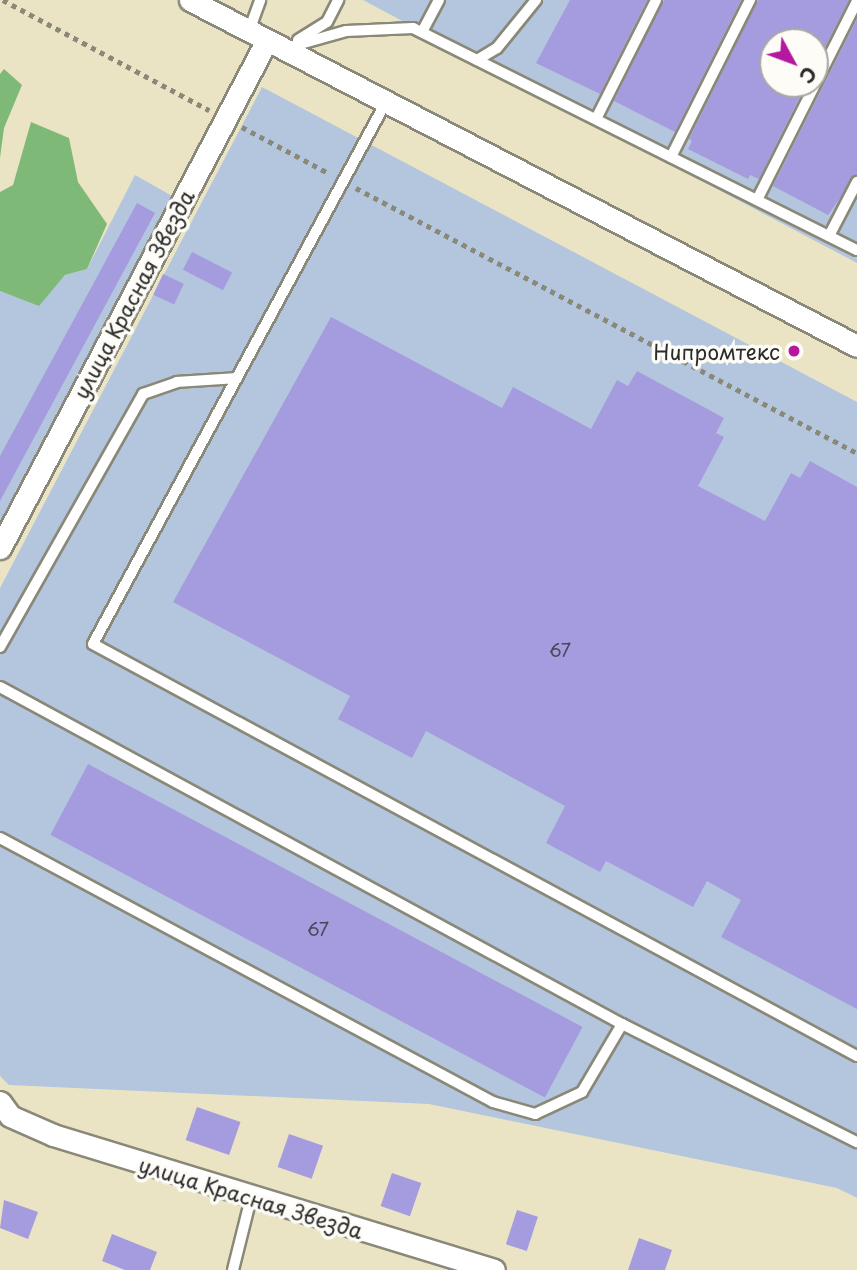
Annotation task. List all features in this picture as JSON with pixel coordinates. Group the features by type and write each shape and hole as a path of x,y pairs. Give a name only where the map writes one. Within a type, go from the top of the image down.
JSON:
{"street":[{"path":"190,0 857,346"},
{"name":"улица Красная Звезда","path":"0,548 266,40"},
{"name":"улица Красная Звезда","path":"3,1111 53,1135 251,1198 494,1270"}],"lane":[{"path":"261,0 266,40"},
{"path":"266,40 327,22 338,0"},
{"path":"422,32 439,0"},
{"path":"477,60 497,48 536,0"},
{"path":"596,119 656,0"},
{"path":"671,157 750,0"},
{"path":"757,200 857,1"},
{"path":"266,40 346,31 413,28 857,250"},
{"path":"387,102 93,644 857,1056"},
{"path":"829,236 857,182"},
{"path":"0,647 143,394 177,382 237,378"},
{"path":"0,687 622,1024 857,1142"},
{"path":"0,838 493,1102 535,1114 582,1092 622,1024"},
{"path":"233,1270 251,1198"}],"path":[{"path":"4,0 335,177"},
{"path":"347,183 857,453"}],"shaded area":[{"path":"363,0 857,0 857,263"},
{"name":"Нипромтекс","path":"262,87 857,402 857,1198 837,1188 429,1104 9,1085 0,1076 0,588"},
{"path":"135,175 174,197 0,528 0,291 39,305 65,275 87,269"}],"green space":[{"path":"4,69 22,85 4,128 0,158 0,74"},
{"path":"31,122 69,138 78,182 107,224 87,269 65,275 39,306 0,291 0,192 13,185"}],"building":[{"path":"570,0 647,0 600,94 536,63"},
{"path":"664,0 741,0 675,132 614,101"},
{"path":"758,0 849,0 829,39 829,28 759,28 759,98 799,98 759,179 750,175 748,179 688,149 692,141 689,139"},
{"path":"857,19 857,174 828,215 773,186 817,98 829,98 829,75"},
{"path":"137,203 155,213 0,501 0,456"},
{"path":"192,252 232,272 223,290 183,270"},
{"path":"163,274 184,284 174,305 153,295"},
{"path":"331,317 502,408 513,387 591,429 617,380 628,386 637,371 724,418 716,433 724,437 698,486 765,521 791,473 800,478 810,461 857,487 857,1009 721,937 741,900 707,881 693,907 606,861 600,872 546,843 565,806 426,731 412,758 338,719 350,696 173,602"},
{"path":"88,764 582,1027 545,1098 50,835"},
{"path":"197,1107 240,1122 229,1155 186,1140"},
{"path":"289,1134 323,1146 312,1179 278,1167"},
{"path":"392,1173 421,1183 410,1216 381,1206"},
{"path":"4,1200 38,1212 28,1239 0,1228"},
{"path":"517,1210 538,1217 527,1251 506,1244"},
{"path":"112,1234 157,1252 150,1270 125,1270 102,1261"},
{"path":"639,1238 672,1250 665,1270 628,1270"}],"place":[{"name":"Нипромтекс","path":"794,351"}]}
